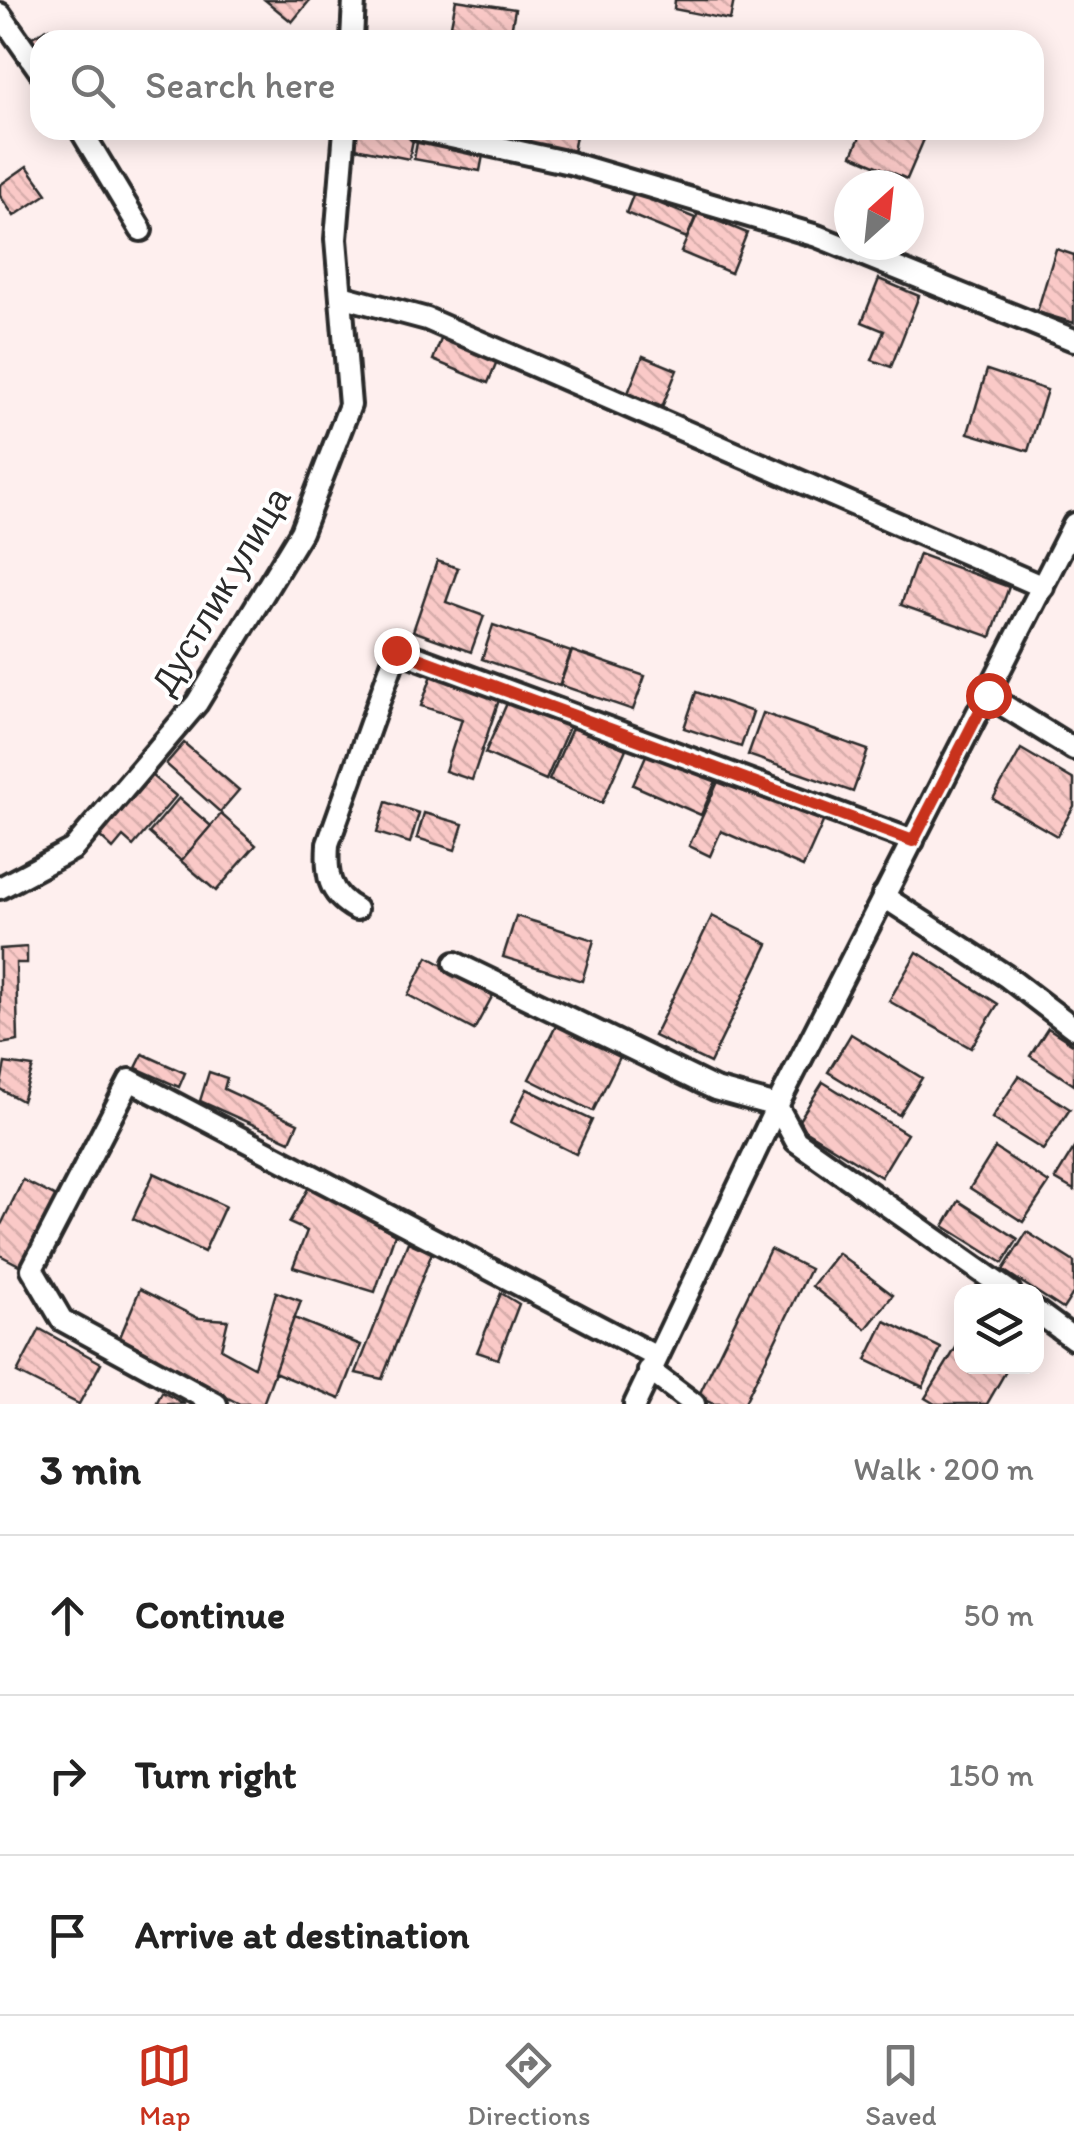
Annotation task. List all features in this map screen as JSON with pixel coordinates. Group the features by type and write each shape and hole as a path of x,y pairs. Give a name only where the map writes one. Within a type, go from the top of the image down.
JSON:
{"street":[{"path":"352,30 354,0"},
{"path":"0,14 30,57"},
{"path":"87,140 141,230"},
{"name":"Дустлик улица","path":"0,888 74,850 197,704 302,532 350,405 336,239 344,140"},
{"path":"465,140 570,163 817,236 1074,340"},
{"path":"340,296 428,319 1042,587"},
{"path":"635,1404 777,1106 1074,524"},
{"path":"356,909 338,899 326,872 328,844 396,650 913,841"},
{"path":"988,695 1074,749"},
{"path":"883,896 1006,976 1074,1028"},
{"path":"455,964 715,1088 777,1106 796,1140 999,1284"},
{"path":"216,1404 62,1320 32,1269 130,1080 652,1363 694,1404"},
{"path":"1044,1318 1074,1339"}],"building":[{"path":"265,0 310,0 292,22"},
{"path":"456,0 515,9 511,30 451,25"},
{"path":"675,0 734,0 730,20 674,9"},
{"path":"342,140 413,140 409,159 341,145"},
{"path":"417,140 484,150 480,171 414,159"},
{"path":"524,140 575,140 573,152 524,143"},
{"path":"859,140 924,140 911,170 886,170 852,155"},
{"path":"27,166 47,194 14,216 0,196 0,185"},
{"path":"634,193 695,218 687,238 626,213"},
{"path":"698,213 747,233 731,273 681,252"},
{"path":"1056,249 1074,255 1074,323 1037,312"},
{"path":"879,279 919,296 891,367 872,360 884,331 862,322"},
{"path":"443,334 499,356 488,383 433,360"},
{"path":"643,356 677,370 662,407 628,393"},
{"path":"987,370 1047,390 1028,451 968,433"},
{"path":"919,554 1009,587 991,637 901,605"},
{"path":"437,561 458,568 446,602 484,616 471,652 413,631"},
{"path":"493,625 571,652 559,686 482,659"},
{"path":"572,651 645,676 633,710 560,685"},
{"path":"432,675 500,697 472,780 445,771 462,719 421,706"},
{"path":"696,692 753,712 741,747 684,728"},
{"path":"508,701 569,727 546,780 485,753"},
{"path":"763,713 868,750 853,792 748,755"},
{"path":"573,726 626,749 602,803 549,780"},
{"path":"184,743 239,790 220,812 166,764"},
{"path":"1021,749 1074,780 1074,806 1057,836 993,799"},
{"path":"648,751 716,781 701,815 633,785"},
{"path":"151,775 176,796 133,846 123,837 113,849 99,836"},
{"path":"721,775 824,820 803,867 721,831 710,856 689,846"},
{"path":"179,798 211,826 181,861 149,833"},
{"path":"386,802 419,813 410,843 377,833"},
{"path":"424,813 463,824 455,850 417,838"},
{"path":"221,814 256,845 216,891 181,861"},
{"path":"516,916 594,940 582,981 503,957"},
{"path":"712,916 768,944 710,1063 654,1036"},
{"path":"27,947 27,963 16,963 18,1041 0,1044 0,949"},
{"path":"917,952 998,1004 971,1048 889,1001"},
{"path":"428,957 494,993 474,1030 408,995"},
{"path":"557,1024 621,1055 593,1111 529,1079"},
{"path":"1048,1028 1074,1045 1074,1085 1030,1056"},
{"path":"851,1034 922,1078 899,1115 828,1072"},
{"path":"143,1054 185,1073 179,1087 136,1068"},
{"path":"5,1063 33,1067 22,1101 0,1089"},
{"path":"209,1072 227,1078 224,1089 298,1123 290,1141 200,1101"},
{"path":"1019,1076 1070,1109 1043,1150 992,1118"},
{"path":"823,1082 907,1134 881,1177 796,1125"},
{"path":"527,1089 592,1120 576,1154 511,1122"},
{"path":"995,1148 1049,1183 1023,1222 970,1188"},
{"path":"1074,1148 1074,1190 1055,1179"},
{"path":"154,1173 225,1206 204,1252 133,1219"},
{"path":"23,1180 56,1197 21,1266 0,1255 0,1227"},
{"path":"310,1185 395,1234 375,1292 293,1267 307,1231 289,1223"},
{"path":"959,1201 1018,1239 1003,1263 944,1226"},
{"path":"1027,1232 1074,1262 1074,1292 1063,1309 1044,1297 1044,1284 1025,1284 1003,1270"},
{"path":"408,1242 432,1253 382,1379 356,1373"},
{"path":"770,1249 810,1269 744,1404 713,1404 698,1397"},
{"path":"838,1253 893,1295 866,1329 812,1286"},
{"path":"140,1289 198,1318 228,1320 221,1349 254,1367 276,1292 301,1301 263,1404 240,1404 118,1342"},
{"path":"501,1293 519,1304 498,1359 477,1352"},
{"path":"294,1318 361,1345 340,1399 274,1372"},
{"path":"885,1321 941,1348 923,1387 866,1360"},
{"path":"40,1329 101,1363 79,1404 17,1373"},
{"path":"954,1351 954,1374 1004,1374 987,1404 935,1404 925,1398"},
{"path":"162,1392 185,1404 156,1404"}],"route":[{"path":"396,650 913,841 988,695"}]}
